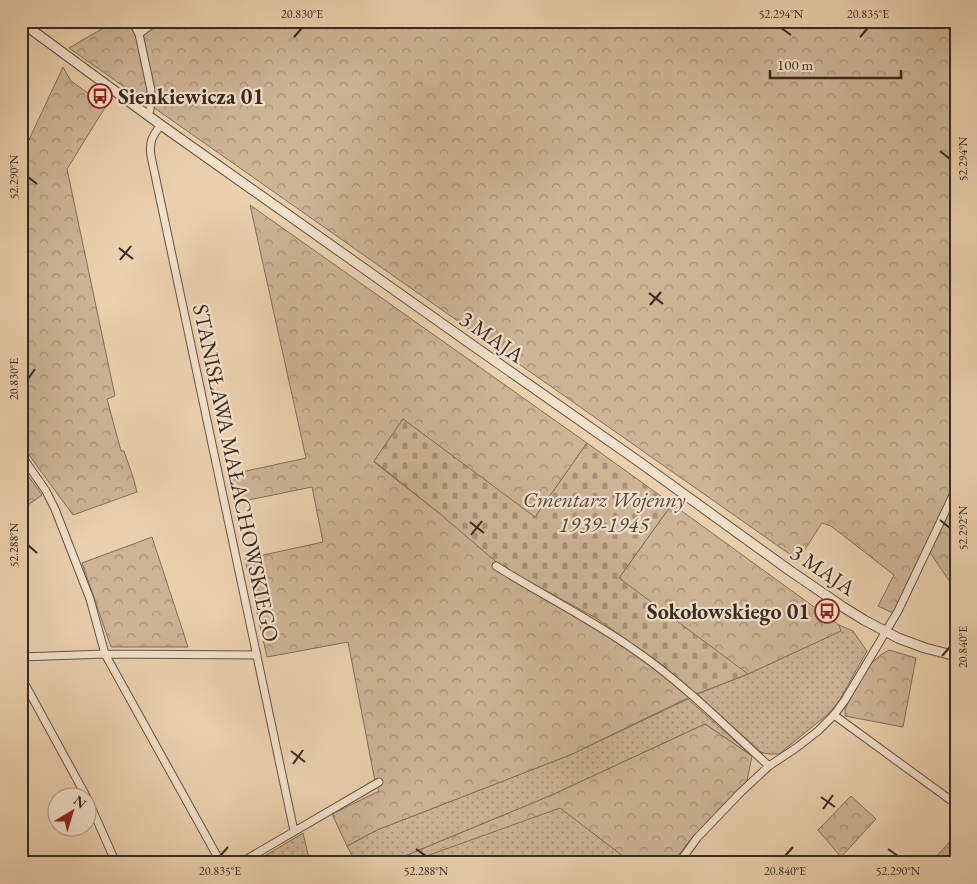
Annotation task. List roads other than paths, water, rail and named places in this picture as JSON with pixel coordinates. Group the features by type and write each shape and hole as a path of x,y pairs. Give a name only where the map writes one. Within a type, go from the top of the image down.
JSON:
{"street":[{"path":"132,21 139,34 151,90 150,110"},
{"path":"139,34 156,21"},
{"name":"3 MAJA","path":"21,22 161,125 861,619 898,638 956,656"},
{"name":"STANISŁAWA MAŁACHOWSKIEGO","path":"161,125 150,142 151,156 294,831"},
{"path":"21,454 55,509 90,600 105,654 221,863"},
{"path":"679,863 697,838 723,809 769,766 818,731 834,715 845,700 901,605 956,489"},
{"path":"496,566 635,650 655,665 769,766"},
{"path":"21,656 256,654"},
{"path":"21,677 81,786"},
{"path":"834,715 956,804"},
{"path":"240,863 378,782"},
{"path":"98,822 116,863"}],"place":[{"name":"Sienkiewicza 01","path":"100,96"},
{"name":"Sokołowskiego 01","path":"827,611"}],"park label":[{"name":"Cmentarz Wojenny 1939-1945","path":"604,512"}]}
